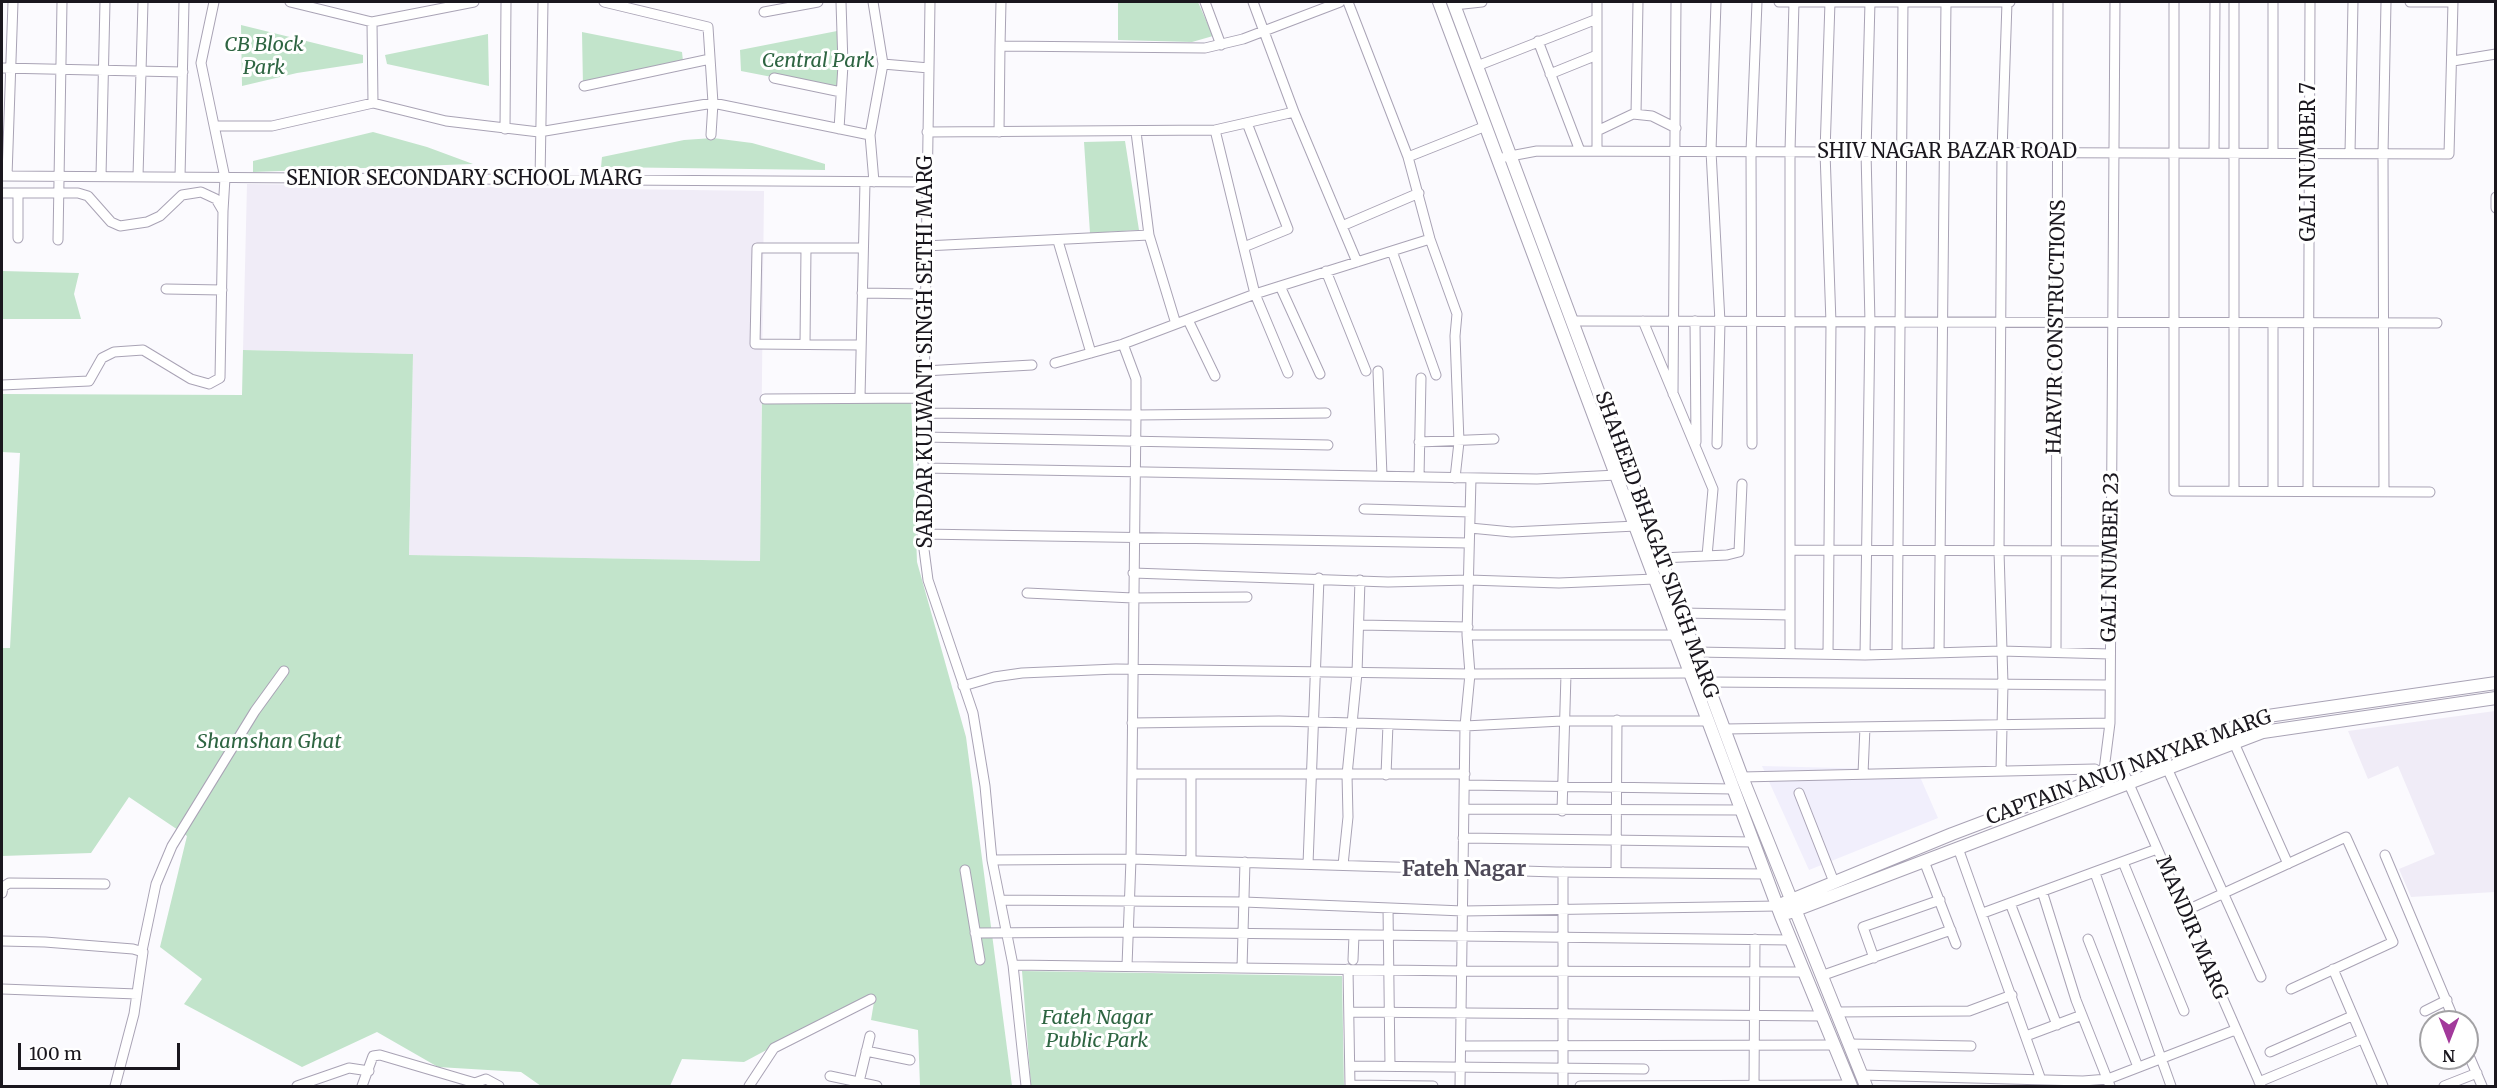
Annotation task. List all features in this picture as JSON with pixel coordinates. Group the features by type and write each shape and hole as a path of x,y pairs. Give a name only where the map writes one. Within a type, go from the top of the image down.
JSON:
{"main road":[{"name":"SHAHEED BHAGAT SINGH MARG","path":"1439,2 1486,126 1505,157 1573,321 1742,777 1863,1081"},
{"name":"SHAHEED BHAGAT SINGH MARG","path":"1454,3 1478,66 1505,157 1675,635 1779,911 1850,1085"},
{"name":"CAPTAIN ANUJ NAYYAR MARG","path":"1793,905 1834,882 2100,772 2122,768 2261,717 2496,683"},
{"path":"2452,689 2454,704"},
{"name":"CAPTAIN ANUJ NAYYAR MARG","path":"1793,905 1924,861 2167,768 2285,728 2496,698"},
{"path":"1779,911 1793,905"}],"street":[{"path":"4,176 6,68 13,2"},
{"path":"58,240 62,2"},
{"path":"102,176 105,2"},
{"path":"138,176 143,2"},
{"path":"180,177 184,2"},
{"path":"2,385 83,383 89,381 102,358 114,352 143,350 191,379 209,384 220,378 225,178 201,63 214,2"},
{"path":"290,2 372,22 474,2"},
{"path":"505,129 506,2"},
{"path":"540,180 543,2"},
{"path":"604,2 708,27 712,103 711,135"},
{"path":"764,12 818,2"},
{"path":"839,129 843,65 841,2"},
{"path":"860,397 863,248 870,182 870,135 882,64 873,2"},
{"name":"SARDAR KULWANT SINGH SETHI MARG","path":"930,2 922,534 928,580 973,713 985,786 992,860 1013,965 1026,1086"},
{"path":"999,132 1001,2"},
{"path":"1205,2 1221,45"},
{"path":"1252,2 1265,31 1294,112 1357,262"},
{"path":"1000,46 1205,48 1265,31 1340,2"},
{"path":"1348,2 1408,157 1430,239 1457,314 1455,336 1459,442 1455,478"},
{"path":"1454,3 1482,2"},
{"path":"1597,151 1598,2"},
{"path":"1636,114 1638,2"},
{"path":"1673,394 1676,2"},
{"path":"1716,2 1711,151 1720,322 1717,444"},
{"path":"1752,444 1751,152 1757,2"},
{"path":"1779,2 2008,2 2002,152 1999,551 2003,684 2001,770"},
{"path":"1790,652 1790,152 1794,2"},
{"path":"1828,653 1831,323 1825,152 1830,2"},
{"path":"1865,655 1870,323 1866,152 1870,2"},
{"path":"1897,654 1903,2"},
{"path":"1939,653 1946,2"},
{"name":"HARVIR CONSTRUCTIONS","path":"2056,652 2058,2"},
{"name":"GALI NUMBER 23","path":"2111,789 2100,772 2110,723 2114,322 2112,153 2115,2"},
{"path":"2174,2 2176,153 2173,323 2174,491 2430,492"},
{"path":"2214,152 2215,2"},
{"path":"2234,2 2234,491"},
{"path":"2273,2 2273,153"},
{"name":"GALI NUMBER 7","path":"2308,491 2310,2"},
{"path":"2350,153 2353,2"},
{"path":"2385,492 2383,154 2386,2"},
{"path":"2410,2 2453,2 2453,61 2496,54"},
{"path":"1478,66 1597,19"},
{"path":"372,22 373,103"},
{"path":"1538,41 1580,151"},
{"path":"1550,74 1597,55"},
{"path":"584,86 710,59"},
{"name":"SHIV NAGAR BAZAR ROAD","path":"1505,157 1537,151 2449,154 2453,61"},
{"path":"882,64 929,68"},
{"path":"6,68 183,72"},
{"path":"774,78 841,92"},
{"path":"215,126 272,126 373,103 446,121 540,132 712,103 870,135"},
{"path":"927,132 1215,130 1294,112"},
{"path":"1597,131 1617,119 1636,114 1652,116 1676,128"},
{"path":"1244,247 1288,229 1247,123"},
{"path":"1408,157 1486,126"},
{"path":"1215,130 1255,294 1288,373"},
{"path":"1136,132 1149,236 1176,324"},
{"name":"SENIOR SECONDARY SCHOOL MARG","path":"4,176 926,182"},
{"path":"2,192 78,193 88,196 111,222 120,226 147,222 160,216 182,195 201,192 216,199 223,211"},
{"path":"18,193 18,238"},
{"path":"1342,226 1419,193"},
{"path":"2496,197 2496,208"},
{"path":"925,246 1149,236"},
{"path":"1055,363 1123,345 1255,294 1430,239"},
{"path":"1058,241 1091,353"},
{"path":"861,345 755,344 757,248 863,248"},
{"path":"805,344 806,248"},
{"path":"1392,251 1436,375"},
{"path":"1326,271 1366,371"},
{"path":"1280,286 1320,374"},
{"path":"166,289 222,290"},
{"path":"862,293 925,294"},
{"path":"1188,320 1215,376"},
{"path":"1573,321 2438,323"},
{"path":"1643,321 1713,489 1707,556"},
{"path":"1695,321 1696,447"},
{"path":"2273,323 2273,491"},
{"path":"1123,345 1136,379 1131,859 1127,966"},
{"path":"924,371 1032,365"},
{"path":"1378,371 1382,476"},
{"path":"1419,477 1420,378"},
{"path":"765,399 924,398"},
{"path":"923,413 1136,415 1326,413"},
{"path":"923,436 1328,445"},
{"path":"1419,442 1494,439"},
{"path":"923,468 1537,479 1617,475"},
{"path":"1460,1086 1465,726 1470,675 1467,631 1471,478"},
{"path":"1661,558 1739,552 1742,484"},
{"path":"1364,509 1470,512"},
{"path":"1470,528 1512,532 1636,526"},
{"path":"922,534 1469,543"},
{"path":"1791,550 2111,551"},
{"path":"1133,573 1558,583 1655,579"},
{"path":"1308,864 1319,579"},
{"path":"1343,865 1348,818 1347,775 1357,673 1360,580"},
{"path":"1027,593 1133,598 1247,597"},
{"path":"1681,613 1790,615"},
{"path":"1359,625 1467,631 1675,635"},
{"path":"1696,652 1865,655 2001,651 2110,654"},
{"path":"963,686 1022,673 1133,669 1470,675 1689,673"},
{"path":"115,1086 137,994 156,884 172,846 248,721 284,671"},
{"path":"1562,811 1562,721 1566,674"},
{"path":"1707,682 2110,685"},
{"path":"1616,872 1617,720"},
{"path":"1132,723 1279,721 1465,726 1562,721 1707,721"},
{"path":"1725,729 2110,723"},
{"path":"1386,775 1388,724"},
{"path":"1863,774 1865,727"},
{"path":"2234,744 2288,864"},
{"name":"MANDIR MARG","path":"2122,768 2260,1084"},
{"path":"2167,768 2261,977"},
{"path":"1742,777 2001,770 2100,772"},
{"path":"1132,774 1312,776 1465,774"},
{"path":"1191,775 1191,861"},
{"path":"1464,785 1733,789"},
{"path":"1799,793 1834,882"},
{"path":"1464,809 1741,810"},
{"path":"1463,837 1753,842"},
{"path":"2185,911 2346,837 2393,942 2291,989"},
{"path":"1958,848 2041,1080"},
{"path":"1983,913 2157,849"},
{"path":"2385,855 2451,1010"},
{"path":"992,860 1131,859 1464,870 1766,874"},
{"path":"1924,861 1956,944"},
{"path":"1242,968 1245,862"},
{"path":"2123,862 2184,1011"},
{"path":"965,870 980,960"},
{"path":"1563,872 1565,938 1563,1086"},
{"path":"2095,873 2171,1086"},
{"path":"2,893 3,887 9,884 105,884"},
{"path":"2042,891 2082,1015 2109,1083"},
{"path":"1000,900 1244,902 1463,911 1779,911"},
{"path":"1874,958 1863,927 1940,900"},
{"path":"2010,903 2057,1025"},
{"path":"1389,908 1390,1066"},
{"path":"1821,976 1951,930"},
{"path":"975,933 1127,932 1791,940"},
{"path":"1353,960 1354,936"},
{"path":"1754,1084 1755,939"},
{"path":"2088,939 2138,1067"},
{"path":"2,941 45,942 143,953"},
{"path":"1013,965 1462,971 1803,972"},
{"path":"1348,969 1350,1086 1433,1086"},
{"path":"2333,969 2383,1086"},
{"path":"2,989 137,994"},
{"path":"1835,1012 1969,1011 2012,995"},
{"path":"749,1086 774,1048 871,999"},
{"path":"2427,1010 2447,1000"},
{"path":"1349,1012 1462,1011 1822,1016"},
{"path":"2026,1036 2082,1015"},
{"path":"2270,1052 2352,1016"},
{"path":"2109,1083 2138,1067 2235,1030"},
{"path":"859,1084 870,1036"},
{"path":"2260,1084 2362,1039"},
{"path":"1461,1046 1834,1044"},
{"path":"1849,1044 1971,1046"},
{"path":"866,1051 910,1060"},
{"path":"362,1086 373,1056 380,1054 474,1083 486,1079 499,1086"},
{"path":"1350,1066 1644,1069"},
{"path":"297,1086 349,1068 369,1071"},
{"path":"2475,1070 2482,1086"},
{"path":"2451,1085 2477,1074"},
{"path":"830,1076 877,1086"},
{"path":"1863,1081 2028,1083 2041,1080 2109,1083 2116,1086"},
{"path":"1580,1086 1850,1085"}],"shaded area":[{"path":"247,184 764,191 760,561 409,555 413,354 243,350"},
{"path":"2495,711 2495,892 2411,897 2399,869 2435,854 2398,766 2368,779 2348,731"},
{"path":"1762,766 1917,770 1938,818 1809,870"}],"green space":[{"path":"1118,2 1198,2 1213,36 1192,42 1118,40"},
{"name":"CB Block Park","path":"241,25 363,55 363,63 297,73 242,86"},
{"name":"Central Park","path":"837,31 842,47 839,90 741,71 740,50"},
{"path":"582,32 682,52 683,61 663,73 628,82 583,87"},
{"path":"488,34 489,86 387,64 385,55"},
{"path":"373,132 427,147 473,164 253,172 253,161"},
{"path":"713,138 752,143 802,157 825,164 825,170 601,167 602,157 684,140"},
{"path":"1125,141 1139,230 1090,233 1084,142"},
{"path":"2,271 79,273 74,294 81,319 2,319"},
{"name":"Shamshan Ghat","path":"243,350 413,354 409,555 760,561 762,396 911,398 917,562 966,737 1012,1086 920,1086 918,1030 871,1020 874,1002 849,1006 744,1062 682,1059 670,1086 541,1086 521,1072 438,1067 377,1032 302,1067 184,1004 202,979 160,947 187,836 129,797 91,853 2,856 2,648 10,648 20,453 2,452 2,394 242,395"},
{"name":"Fateh Nagar Public Park","path":"1022,971 1342,976 1344,1086 1031,1086"}],"district":[{"name":"Fateh Nagar","path":"1464,870"}]}
